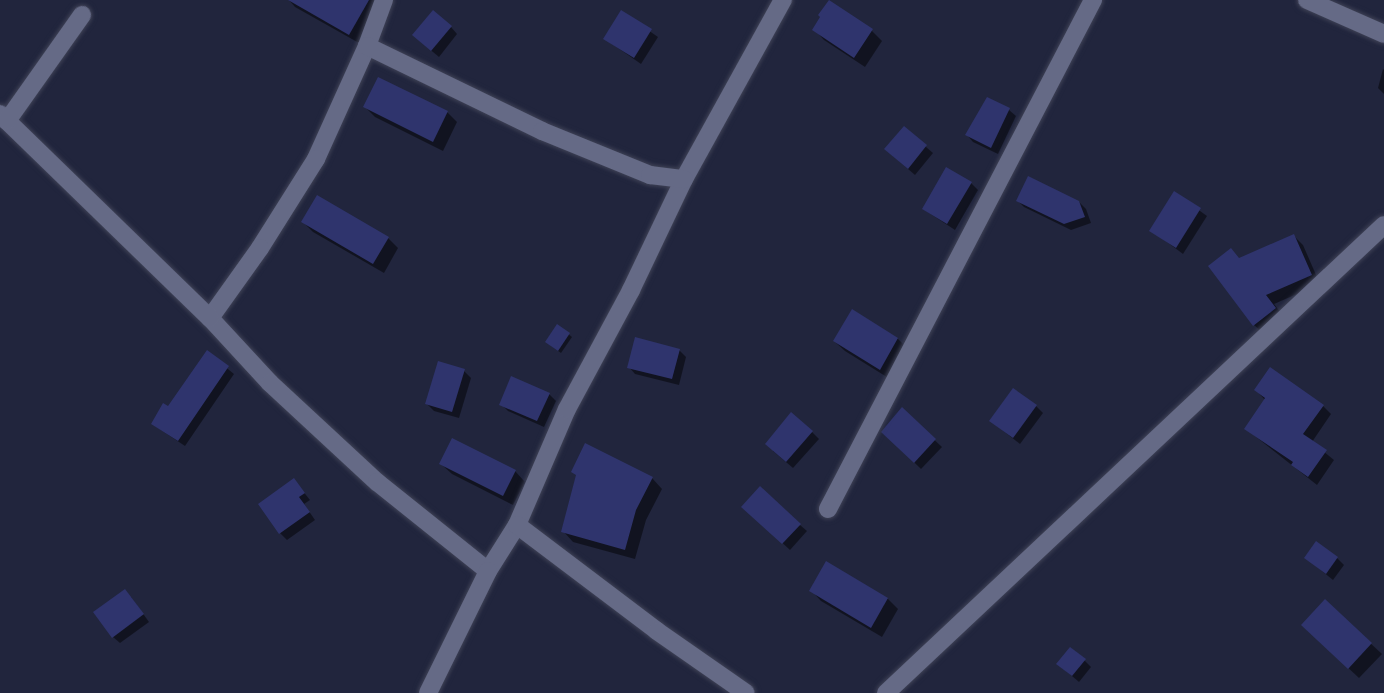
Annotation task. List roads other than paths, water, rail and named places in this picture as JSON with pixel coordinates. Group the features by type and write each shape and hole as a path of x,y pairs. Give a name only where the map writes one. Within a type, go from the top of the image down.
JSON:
{"street":[{"path":"210,318 260,248 316,159 367,46 384,0"},
{"path":"428,693 488,571 517,525 567,409 631,290 684,180 783,0"},
{"path":"828,509 1093,0"},
{"path":"1307,0 1384,34"},
{"path":"82,15 4,118 210,318 270,383 377,482 488,571"},
{"path":"367,46 552,135 650,175 684,180"},
{"path":"886,693 1384,225"},
{"path":"517,525 665,637 746,693"}]}
